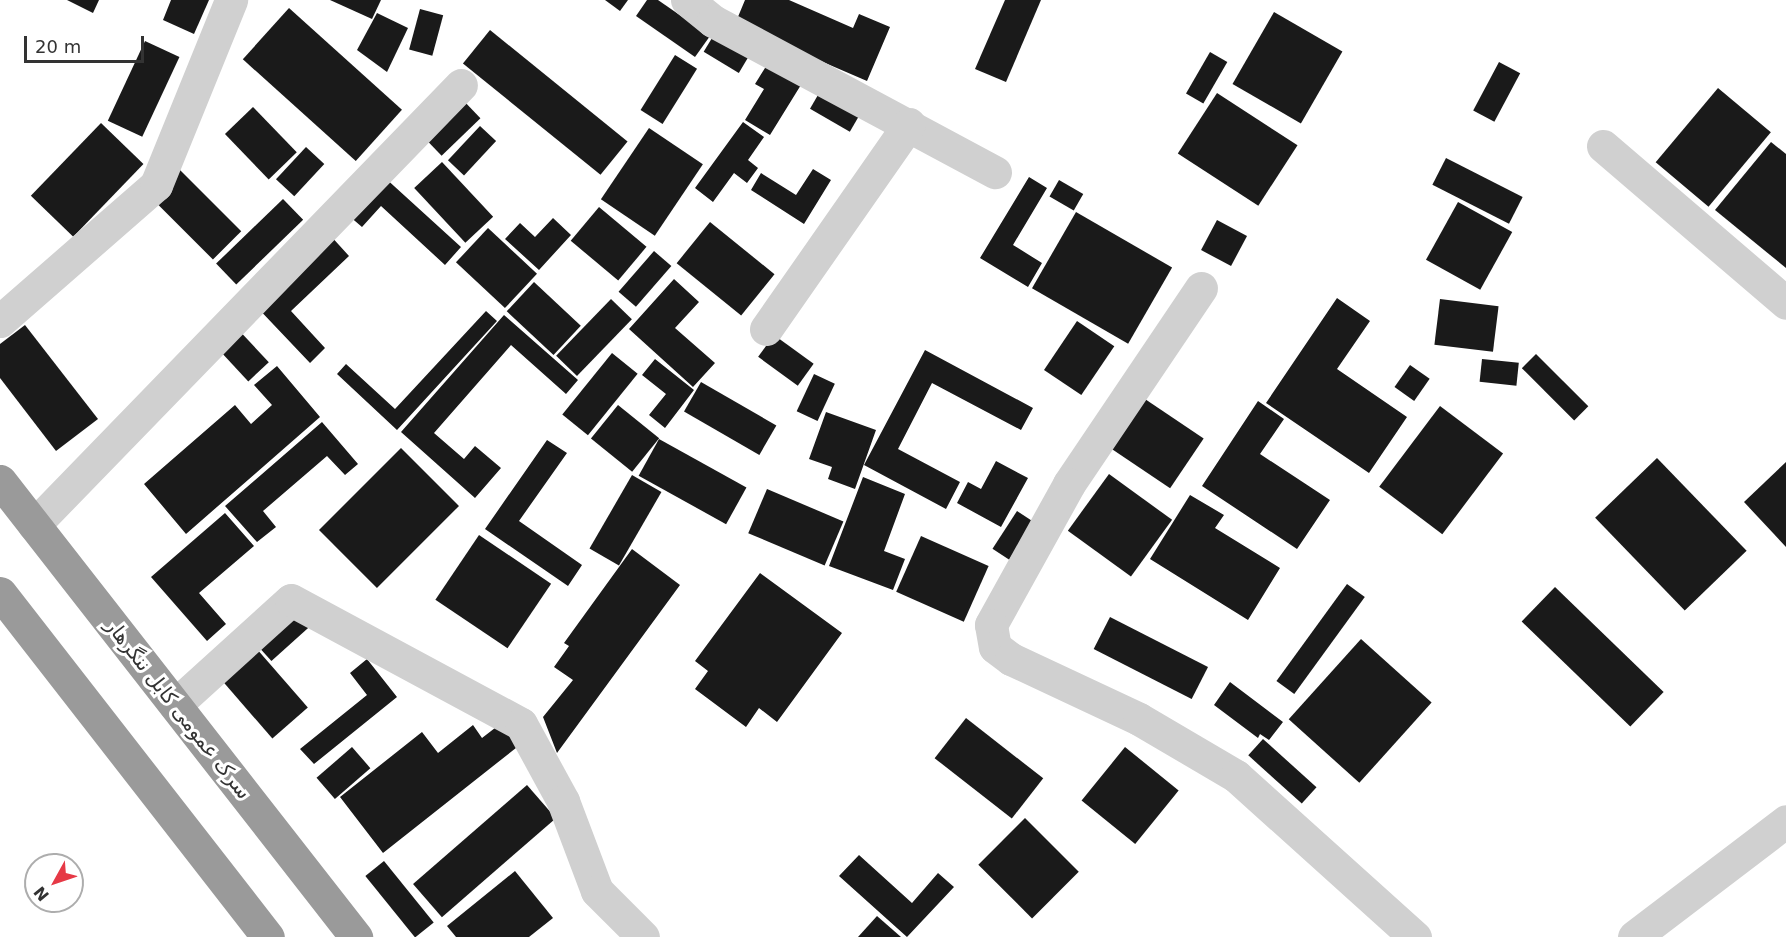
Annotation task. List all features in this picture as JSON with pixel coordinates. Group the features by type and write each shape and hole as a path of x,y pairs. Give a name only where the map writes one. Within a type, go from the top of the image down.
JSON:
{"highway":[{"name":"سرک عمومی کابل ننگرهار","path":"0,481 356,937"},
{"path":"0,593 268,937"}],"street":[{"path":"0,321 156,185 231,0"},
{"path":"687,0 718,11 995,172"},
{"path":"34,525 461,85"},
{"path":"766,329 909,124"},
{"path":"1603,147 1786,303"},
{"path":"1201,288 1069,484 991,625 994,647 1011,660 1139,719 1236,776 1415,937"},
{"path":"175,705 291,600 521,724 563,801 597,891 644,937"},
{"path":"1634,937 1786,821"}],"building":[{"path":"67,0 99,0 93,13"},
{"path":"171,0 209,0 194,34 163,20"},
{"path":"330,0 381,0 372,19"},
{"path":"605,0 628,0 620,11"},
{"path":"647,0 658,0 710,36 695,57 636,16"},
{"path":"745,0 789,0 853,28 859,14 890,27 867,81 735,24"},
{"path":"1005,0 1041,0 1006,82 975,69"},
{"path":"289,8 402,110 356,161 243,59"},
{"path":"420,9 443,15 432,56 409,50"},
{"path":"1274,12 1342,52 1301,123 1232,84"},
{"path":"377,13 408,28 387,72 357,50"},
{"path":"490,30 628,141 600,175 463,63"},
{"path":"715,33 750,54 739,73 704,52"},
{"path":"145,41 179,57 142,137 108,121"},
{"path":"1210,52 1227,62 1203,104 1186,94"},
{"path":"675,55 697,69 663,124 641,110"},
{"path":"770,60 804,80 770,135 745,120 764,89 755,84"},
{"path":"1499,62 1520,73 1494,122 1473,111"},
{"path":"822,88 862,111 850,132 810,109"},
{"path":"1718,88 1771,132 1709,207 1656,162"},
{"path":"1217,93 1298,145 1258,206 1178,153"},
{"path":"461,98 480,118 442,156 422,136"},
{"path":"253,107 297,152 269,179 225,134"},
{"path":"743,122 764,137 748,160 758,168 747,183 734,173 713,202 695,188"},
{"path":"101,123 143,164 73,237 31,196"},
{"path":"480,126 496,141 464,175 448,160"},
{"path":"649,128 703,164 655,236 601,199"},
{"path":"1771,142 1786,154 1786,268 1715,210"},
{"path":"306,147 324,164 294,196 276,179"},
{"path":"1446,158 1523,197 1509,224 1432,185"},
{"path":"442,162 493,217 465,243 414,188"},
{"path":"179,169 241,231 213,260 151,197"},
{"path":"813,169 831,180 804,224 751,190 761,173 796,195"},
{"path":"383,176 461,247 445,265 381,206 362,227 348,215"},
{"path":"1029,177 1047,188 1013,245 1042,263 1028,287 980,258"},
{"path":"1059,180 1083,194 1074,210 1050,196"},
{"path":"283,199 303,220 236,284 216,264"},
{"path":"1458,202 1512,232 1480,290 1426,260"},
{"path":"599,207 646,247 618,281 571,241"},
{"path":"1076,212 1172,267 1128,344 1032,288"},
{"path":"553,218 571,235 539,270 505,239 520,223 535,237"},
{"path":"1217,220 1247,236 1231,266 1201,250"},
{"path":"710,222 775,274 741,315 677,263"},
{"path":"488,228 537,274 505,308 456,262"},
{"path":"329,234 349,256 291,311 325,348 310,363 254,304"},
{"path":"654,251 671,266 636,307 619,292"},
{"path":"674,279 699,302 675,328 715,363 693,387 629,329"},
{"path":"534,282 581,326 554,355 507,311"},
{"path":"1337,298 1370,321 1337,369 1407,417 1369,473 1266,403"},
{"path":"611,299 632,319 577,376 556,356"},
{"path":"1440,299 1499,306 1493,352 1434,345"},
{"path":"486,311 497,321 397,430 337,374 346,364 395,409"},
{"path":"504,315 578,380 566,394 511,345 434,433 464,459 475,446 501,468 475,498 401,432"},
{"path":"1077,321 1114,346 1081,395 1044,370"},
{"path":"25,325 98,419 56,451 0,378 0,344"},
{"path":"234,325 269,362 248,381 214,344"},
{"path":"774,335 814,364 798,386 758,357"},
{"path":"925,350 1033,408 1021,430 932,383 898,449 960,482 946,509 864,465"},
{"path":"612,353 638,374 588,435 562,414"},
{"path":"1536,354 1588,406 1574,420 1522,368"},
{"path":"655,359 694,390 665,428 649,415 666,394 642,375"},
{"path":"1482,359 1519,363 1516,386 1480,382"},
{"path":"1410,365 1430,379 1414,401 1395,387"},
{"path":"277,366 320,417 186,534 144,484 235,405 251,424 272,405 254,385"},
{"path":"814,374 835,384 818,421 797,411"},
{"path":"701,382 776,426 759,455 684,411"},
{"path":"1139,395 1204,439 1170,488 1105,445"},
{"path":"1258,401 1284,419 1260,454 1330,500 1297,549 1202,486"},
{"path":"618,405 659,438 632,472 591,438"},
{"path":"1440,406 1503,454 1442,534 1379,487"},
{"path":"826,412 876,430 855,489 828,479 832,467 809,459"},
{"path":"322,422 358,464 345,475 327,456 263,511 276,527 257,542 225,506"},
{"path":"659,439 746,487 726,524 639,476"},
{"path":"547,440 567,453 519,521 582,565 568,586 485,529"},
{"path":"401,448 459,506 377,588 319,530"},
{"path":"1657,458 1747,551 1685,611 1595,518"},
{"path":"996,461 1028,478 1001,527 957,503 968,482 981,489"},
{"path":"1786,462 1786,547 1744,502"},
{"path":"1109,474 1172,520 1131,576 1068,531"},
{"path":"632,475 661,492 619,566 590,549"},
{"path":"863,477 905,494 884,551 905,559 893,590 829,566"},
{"path":"767,489 843,521 825,566 748,533"},
{"path":"1190,495 1224,515 1215,528 1280,568 1248,620 1150,559"},
{"path":"1017,511 1034,522 1009,560 992,549"},
{"path":"225,513 254,546 199,593 226,624 207,641 151,577"},
{"path":"479,535 551,584 508,648 435,600"},
{"path":"921,536 989,566 964,622 896,592"},
{"path":"632,549 680,585 557,753 543,717 573,680 554,667 569,646 564,643"},
{"path":"760,573 842,633 777,722 759,708 746,727 695,689 708,671 695,661"},
{"path":"1347,584 1365,597 1294,694 1276,681"},
{"path":"1555,587 1664,692 1630,726 1522,622"},
{"path":"290,604 310,626 271,661 251,639"},
{"path":"1110,617 1208,667 1192,699 1094,649"},
{"path":"1361,639 1432,703 1359,783 1289,719"},
{"path":"256,648 308,708 272,738 221,679"},
{"path":"367,659 397,697 314,764 300,749 367,695 350,673"},
{"path":"1230,682 1283,722 1269,740 1260,734 1258,738 1214,705"},
{"path":"966,718 1043,778 1012,819 935,758"},
{"path":"504,721 521,744 383,853 340,797 422,732 438,753 473,725 482,738"},
{"path":"1263,739 1317,787 1302,804 1248,755"},
{"path":"352,747 370,768 335,799 317,778"},
{"path":"1125,747 1179,790 1135,844 1082,801"},
{"path":"527,785 556,818 442,917 413,884"},
{"path":"1025,818 1079,872 1032,918 978,865"},
{"path":"859,855 912,903 938,873 954,887 907,937 839,876"},
{"path":"384,861 434,922 415,937 365,876"},
{"path":"515,871 553,918 529,937 456,937 447,926"},
{"path":"877,916 901,937 858,937"}]}
